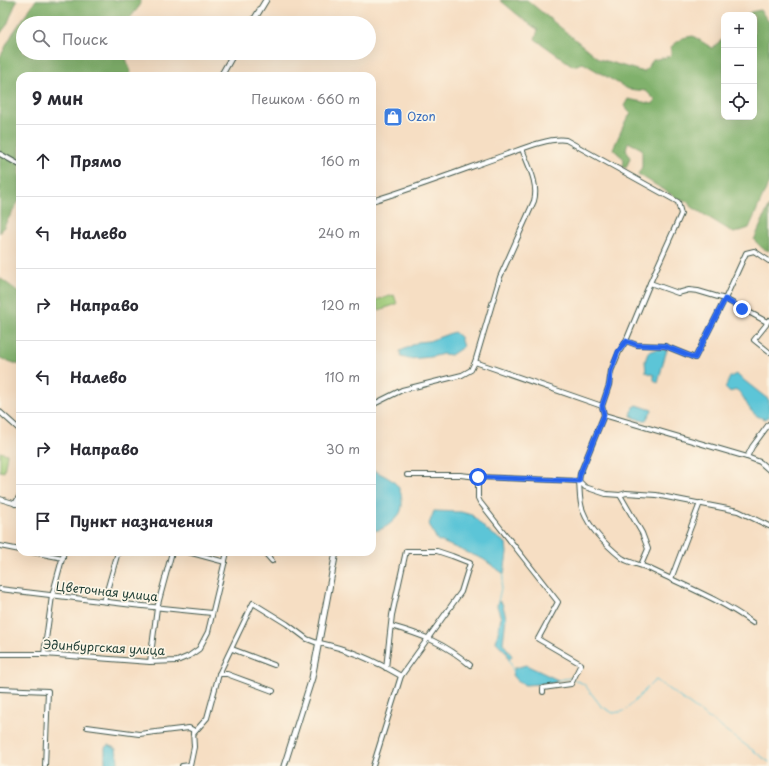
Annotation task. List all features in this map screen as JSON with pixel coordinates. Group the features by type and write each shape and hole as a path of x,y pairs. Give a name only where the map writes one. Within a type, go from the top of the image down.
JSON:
{"street":[{"path":"256,16 266,0"},
{"path":"223,72 230,60"},
{"path":"376,200 522,149 558,139 566,140 678,202 680,214 626,341 618,352 611,371 609,385 602,406 604,415 580,474 579,481 581,504 583,512 597,533 607,545 624,559 641,565 720,601 753,623"},
{"path":"376,403 402,390 462,375 471,370 475,362 500,277 536,194 535,184 522,149"},
{"path":"0,154 16,163"},
{"path":"626,341 637,345 665,346 695,358 725,299 746,253 754,251 769,260"},
{"path":"650,283 678,293 690,290 698,291 725,299 768,321 766,326 754,340 769,352"},
{"path":"475,362 602,406"},
{"path":"0,413 16,427"},
{"path":"604,415 747,457 760,462 769,470"},
{"path":"747,457 752,447 769,424"},
{"path":"407,475 460,475 579,481 585,486 606,494 656,494 738,511 769,526"},
{"path":"478,477 478,498 480,502 558,602 538,639 581,664 571,684 544,688 543,692"},
{"path":"620,495 642,533 648,549 641,565"},
{"path":"0,499 15,504"},
{"path":"671,579 700,503"},
{"path":"0,546 16,549"},
{"path":"373,766 401,676 461,592 470,563 437,551 406,551 391,626 386,668"},
{"path":"44,654 52,596 63,558 53,556"},
{"path":"104,601 117,556"},
{"path":"150,662 157,608 171,556"},
{"path":"203,556 225,562"},
{"name":"Эдинбургская улица","path":"0,654 44,654 150,662 177,661 189,656 199,649 208,632 226,556"},
{"path":"268,556 272,561"},
{"path":"284,766 312,678 320,643 335,556"},
{"name":"Цветочная улица","path":"0,589 157,608 212,612"},
{"path":"193,734 207,718 219,674 253,604 287,624 307,639 340,647 401,676"},
{"path":"391,626 429,638 448,648 470,665"},
{"path":"232,649 274,665"},
{"path":"219,674 227,674 273,691"},
{"path":"0,689 48,691 45,766"},
{"path":"87,727 139,734 189,728 193,730 194,747 190,765 182,766"}],"green space":[{"path":"0,0 17,0 7,25 0,34"},
{"path":"36,0 141,0 138,8 132,16 25,16"},
{"path":"500,0 527,0 599,59 644,72 653,60 671,56 671,47 682,38 693,36 712,48 721,40 721,120 757,120 757,12 751,12 760,10 769,22 769,182 749,228 734,233 692,207 688,202 680,200 638,174 642,167 642,149 628,142 626,149 630,158 626,168 623,167 624,159 613,149 626,120 631,114 624,106 628,99 653,104 655,100 646,91 628,89 583,63 573,66 535,39 538,30"},
{"path":"16,29 16,60 127,60 131,72 16,72 16,206 0,233 0,57"},
{"path":"769,206 769,251 762,248 754,240"},
{"path":"0,278 16,290 16,364 0,358"},
{"path":"394,295 397,304 379,310 376,300"},
{"path":"0,452 7,454 4,472 0,471"}],"water":[{"path":"454,332 460,337 463,347 451,355 443,354 431,357 409,359 401,357 400,351 418,342 429,341"},
{"path":"656,349 667,350 658,383 654,380 654,375 646,372 645,361 648,353"},
{"path":"736,374 769,400 769,417 765,419 754,414 737,390 729,392 725,388 730,377"},
{"path":"637,405 652,410 646,420 640,420 631,416 633,408"},
{"path":"376,471 396,484 400,490 402,502 400,513 388,526 376,530"},
{"path":"434,511 461,512 472,515 488,531 506,543 507,553 504,574 483,559 437,540 429,524"},
{"path":"498,601 502,603 506,617 503,643 512,656 509,660 507,653 496,642 501,618 497,606"},
{"path":"526,665 558,680 554,683 525,685 517,681 512,675 515,668"},
{"path":"109,745 116,749 118,766 107,766 105,763 105,747"}],"waterway":[{"path":"498,602 504,574"},
{"path":"509,659 514,673"},
{"path":"558,680 573,679"},
{"path":"575,680 584,684 601,706 613,713 625,711 656,680 769,762"}],"place":[{"name":"Ozon","path":"393,117"}],"route":[{"path":"478,477 579,481 580,474 604,415 602,406 609,385 611,371 618,352 626,341 637,345 665,346 695,358 725,299 742,309"}]}
